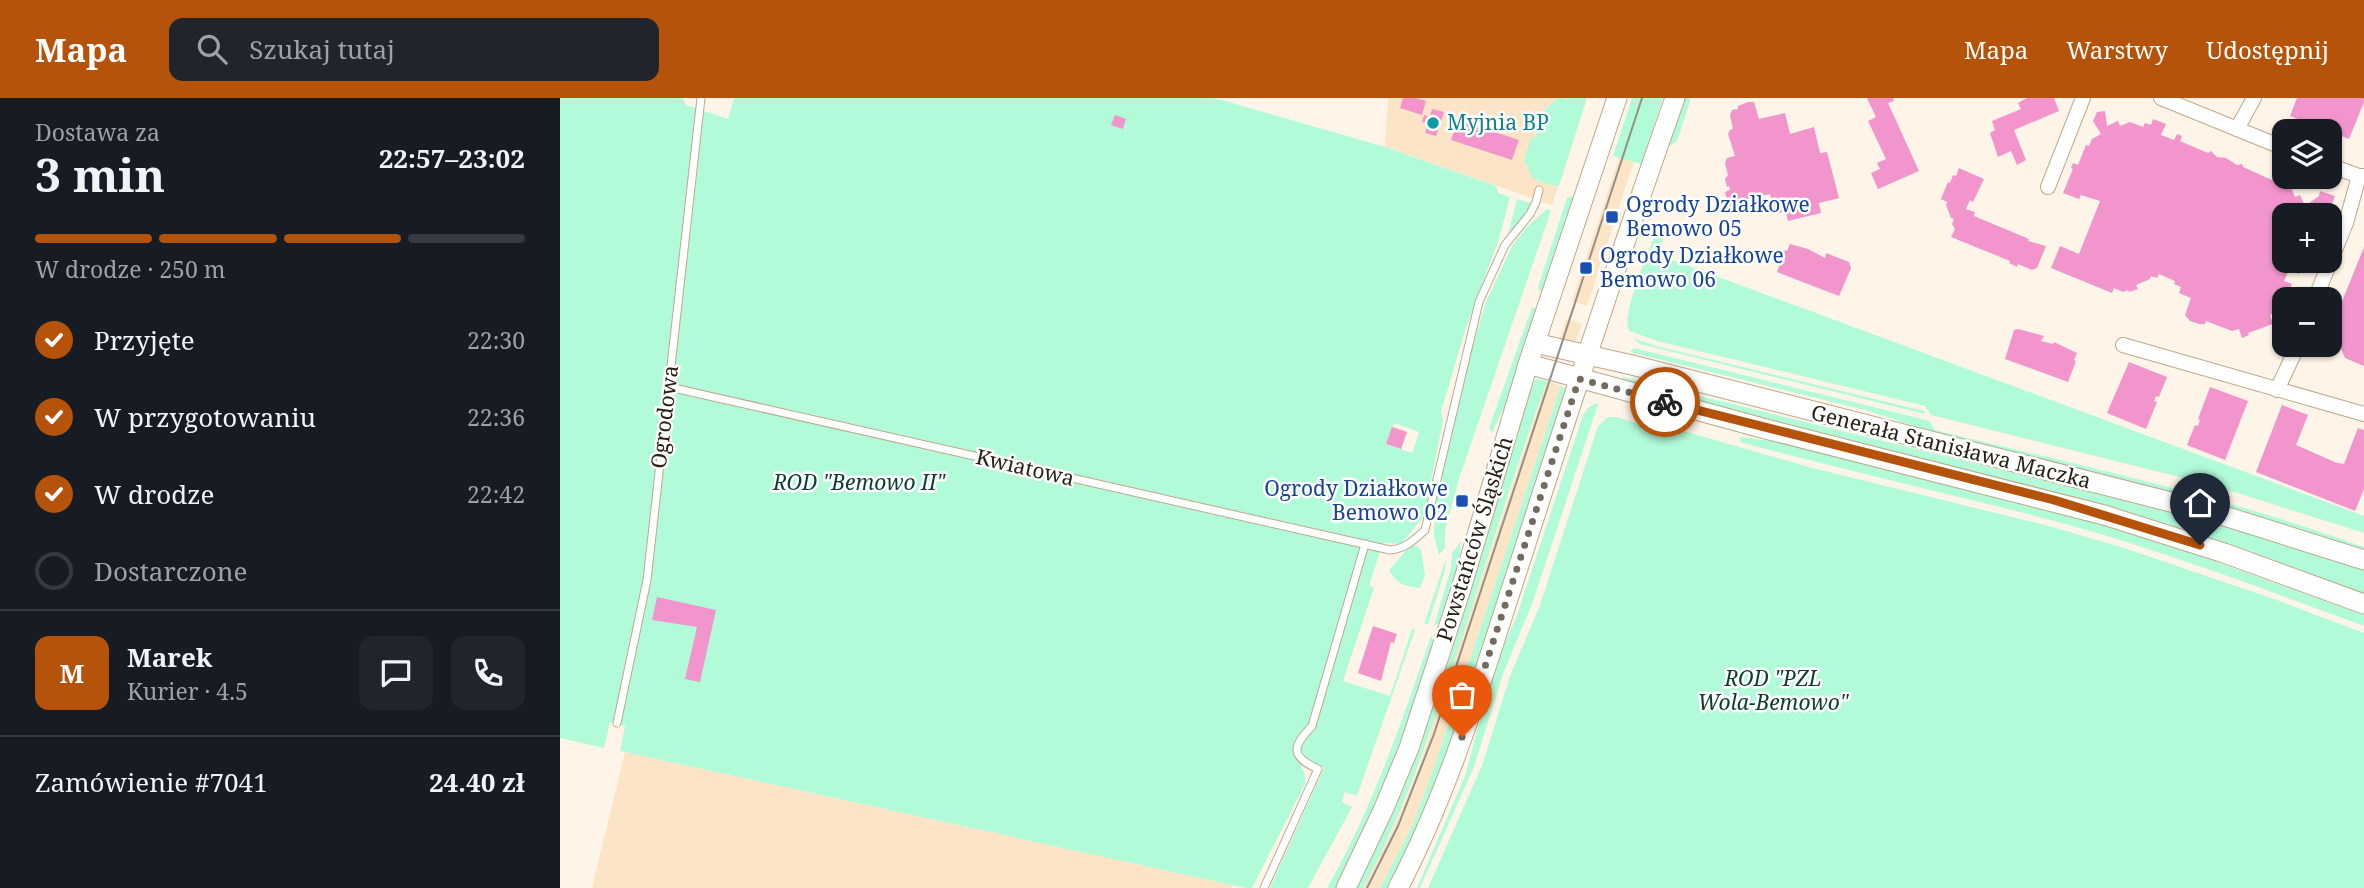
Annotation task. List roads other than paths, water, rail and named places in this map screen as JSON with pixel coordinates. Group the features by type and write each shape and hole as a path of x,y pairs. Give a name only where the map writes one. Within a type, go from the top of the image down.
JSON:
{"main road":[{"name":"Powstańców Śląskich","path":"1346,888 1409,748 1460,592 1528,364 1617,98"},
{"path":"1398,888 1416,853 1462,737 1587,355 1675,98"},
{"name":"Generała Stanisława Maczka","path":"1535,343 2218,514 2364,561"},
{"name":"Generała Stanisława Maczka","path":"1528,364 1762,428 2104,515 2224,553 2364,604"}],"street":[{"path":"2048,187 2082,98"},
{"path":"2237,129 2254,98"},
{"path":"2166,99 2272,143"},
{"path":"2320,287 2362,176 2342,169"},
{"path":"2123,345 2364,414"},
{"path":"2277,390 2292,357"},
{"path":"1411,888 1416,853"}],"lane":[{"name":"Ogrodowa","path":"617,723 647,580 701,98"},
{"name":"Kwiatowa","path":"669,387 1399,550 1425,530 1479,302 1504,245 1534,208 1539,190"},
{"path":"1264,888 1318,769 1304,763 1296,750 1297,745 1312,726 1365,544"}],"tram line":[{"path":"1367,888 1398,826 1434,734 1642,98"}],"place":[{"name":"Myjnia BP","path":"1433,123"},
{"name":"Ogrody Działkowe Bemowo 05","path":"1612,217"},
{"name":"Ogrody Działkowe Bemowo 06","path":"1586,268"},
{"name":"Ogrody Działkowe Bemowo 02","path":"1462,501"}],"park label":[{"name":"ROD \"Bemowo II\"","path":"859,483"},
{"name":"ROD \"PZL Wola-Bemowo\"","path":"1773,691"}]}
